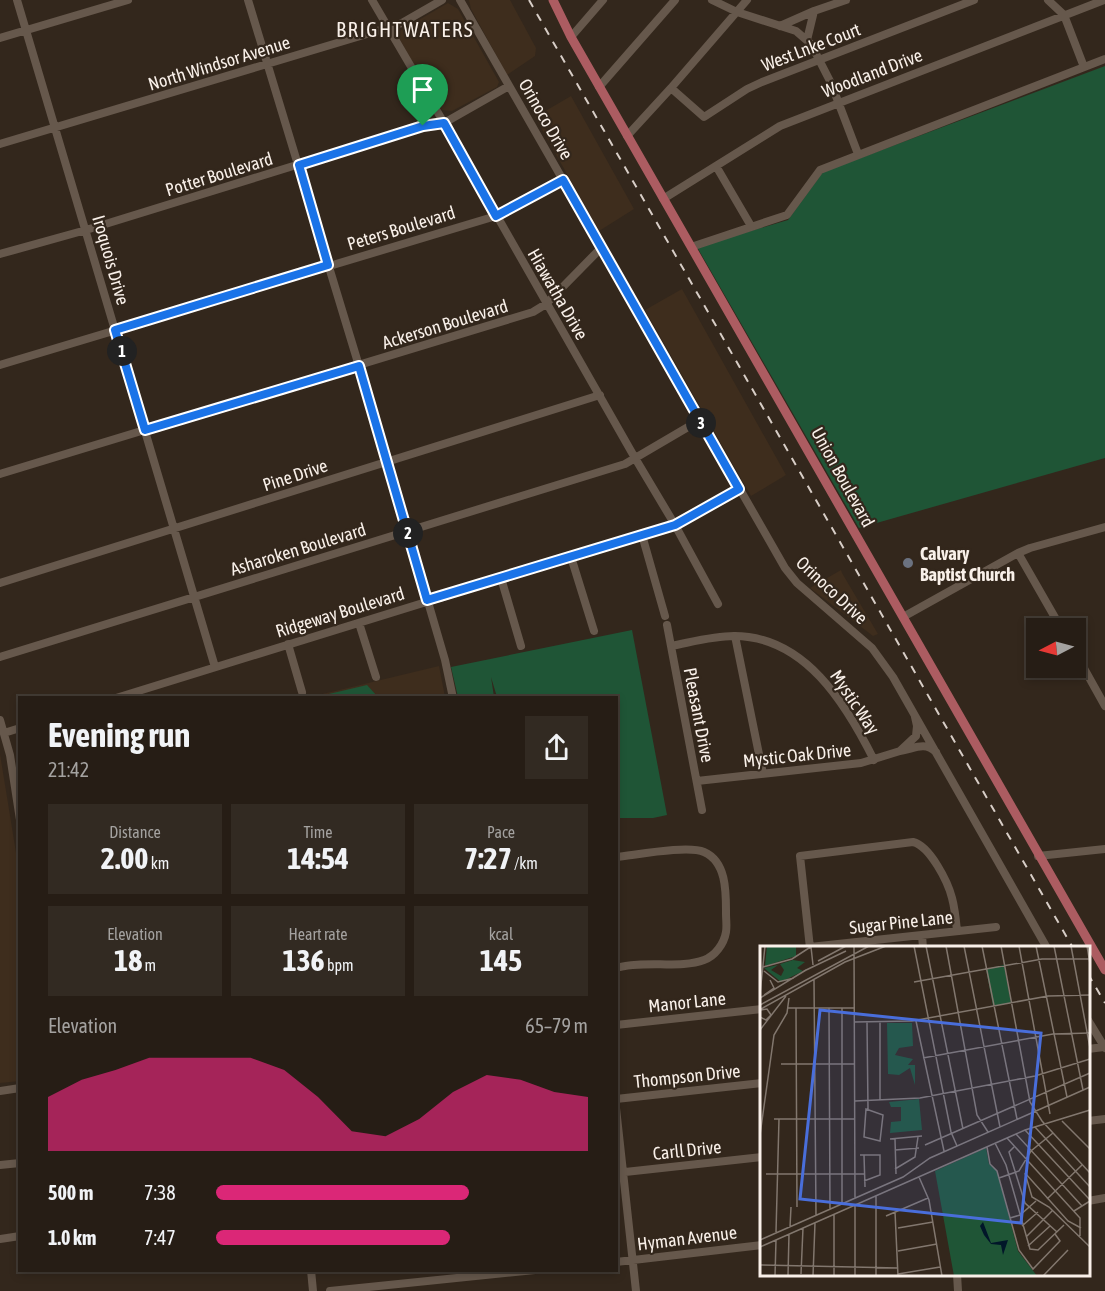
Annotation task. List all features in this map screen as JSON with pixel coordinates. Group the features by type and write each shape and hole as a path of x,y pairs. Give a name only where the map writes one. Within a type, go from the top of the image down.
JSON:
{"main road":[{"path":"549,0 565,25"},
{"name":"Union Boulevard","path":"554,0 571,37 599,87 1105,970"}],"street":[{"name":"Iroquois Drive","path":"17,0 215,667"},
{"path":"0,38 128,0"},
{"path":"248,0 359,366 445,660 453,696"},
{"name":"Hiawatha Drive","path":"372,0 675,525 718,604"},
{"name":"North Windsor Avenue","path":"0,144 387,28 402,23 442,0"},
{"name":"Orinoco Drive","path":"460,0 785,568 798,583 872,648 914,710 1046,946"},
{"path":"571,37 603,0"},
{"path":"599,87 675,0"},
{"path":"712,0 737,12 796,31 807,40 820,59 858,154"},
{"path":"627,135 747,0"},
{"path":"807,40 814,11 821,0"},
{"path":"780,26 846,0"},
{"name":"West Lnke Court","path":"671,88 704,117 747,89 974,0"},
{"path":"1048,0 1064,15 1084,67"},
{"name":"Woodland Drive","path":"663,199 780,126 1104,0"},
{"path":"691,247 787,215 820,170 1105,58"},
{"name":"Potter Boulevard","path":"0,254 86,230 423,126 444,123 509,86"},
{"path":"716,166 751,226"},
{"name":"Peters Boulevard","path":"0,364 496,216 563,180"},
{"name":"Ackerson Boulevard","path":"0,474 533,312 546,304 601,248"},
{"name":"Pine Drive","path":"0,583 600,395"},
{"name":"Asharoken Boulevard","path":"0,657 625,464 699,420"},
{"name":"Ridgeway Boulevard","path":"122,696 675,525 739,489"},
{"path":"903,617 1030,548 1105,527"},
{"path":"642,535 665,616"},
{"path":"1018,554 1055,618"},
{"path":"571,557 594,631"},
{"path":"501,578 521,646"},
{"path":"359,622 376,677"},
{"name":"Pleasant Drive","path":"667,626 702,810"},
{"path":"735,636 763,774"},
{"name":"Mystic Way","path":"671,646 709,638 735,636 768,642 790,651 810,665 829,686 874,760"},
{"path":"288,644 303,692"},
{"path":"1086,672 1105,705"},
{"path":"900,751 917,733 914,710"},
{"path":"0,720 10,755 18,807"},
{"path":"4,733 18,729"},
{"name":"Mystic Oak Drive","path":"697,781 861,763 922,745 931,747 939,754"},
{"path":"810,946 800,856 913,843 929,854 948,887 957,931"},
{"path":"618,857 691,849 704,852 721,868 724,879 726,932 716,952 705,960 638,964 618,968"},
{"path":"1038,856 1105,849"},
{"name":"Sugar Pine Lane","path":"838,946 923,943 957,931 996,927"},
{"name":"Manor Lane","path":"618,1025 760,1009"},
{"path":"1090,1022 1105,1048 1090,1049"},
{"name":"Thompson Drive","path":"618,1099 760,1083"},
{"path":"0,1091 18,1088"},
{"path":"1090,1121 1105,1119"},
{"path":"618,1140 620,1172 636,1291"},
{"name":"Carll Drive","path":"620,1172 760,1157"},
{"path":"0,1165 18,1163"},
{"path":"1090,1201 1105,1198"},
{"path":"0,1239 18,1236"},
{"name":"Hyman Avenue","path":"618,1262 760,1245"},
{"path":"311,1272 313,1291"},
{"path":"330,1291 515,1272"},
{"path":"957,1276 958,1291"}],"shaded area":[{"path":"469,0 510,0 536,48 535,56 507,75 471,9"},
{"path":"448,3 458,9 499,82 497,87 452,111 442,110 439,107 397,35 398,32"},
{"path":"571,96 634,209 599,231 535,117"},
{"path":"682,289 786,475 751,496 645,310"},
{"path":"841,570 878,634 873,636 810,588"},
{"path":"439,666 445,696 314,696"},
{"path":"0,754 18,865 18,1081 0,1083"}],"green space":[{"path":"1105,66 1105,458 859,528 697,247 788,220 823,172"},
{"path":"632,630 667,815 653,818 618,818 618,696 497,696 491,677 494,696 458,696 451,667"},
{"path":"367,685 377,696 320,696"}],"railway":[{"path":"529,0 1072,946"},
{"path":"1090,977 1105,1003"}],"place":[{"name":"Calvary Baptist Church","path":"908,563"}],"district":[{"name":"BRIGHTWATERS","path":"405,29"}],"route":[{"path":"444,123 496,216 563,180 739,489 675,525 427,600 359,366 145,430 115,330 328,265 299,165 423,126 444,123"}]}
